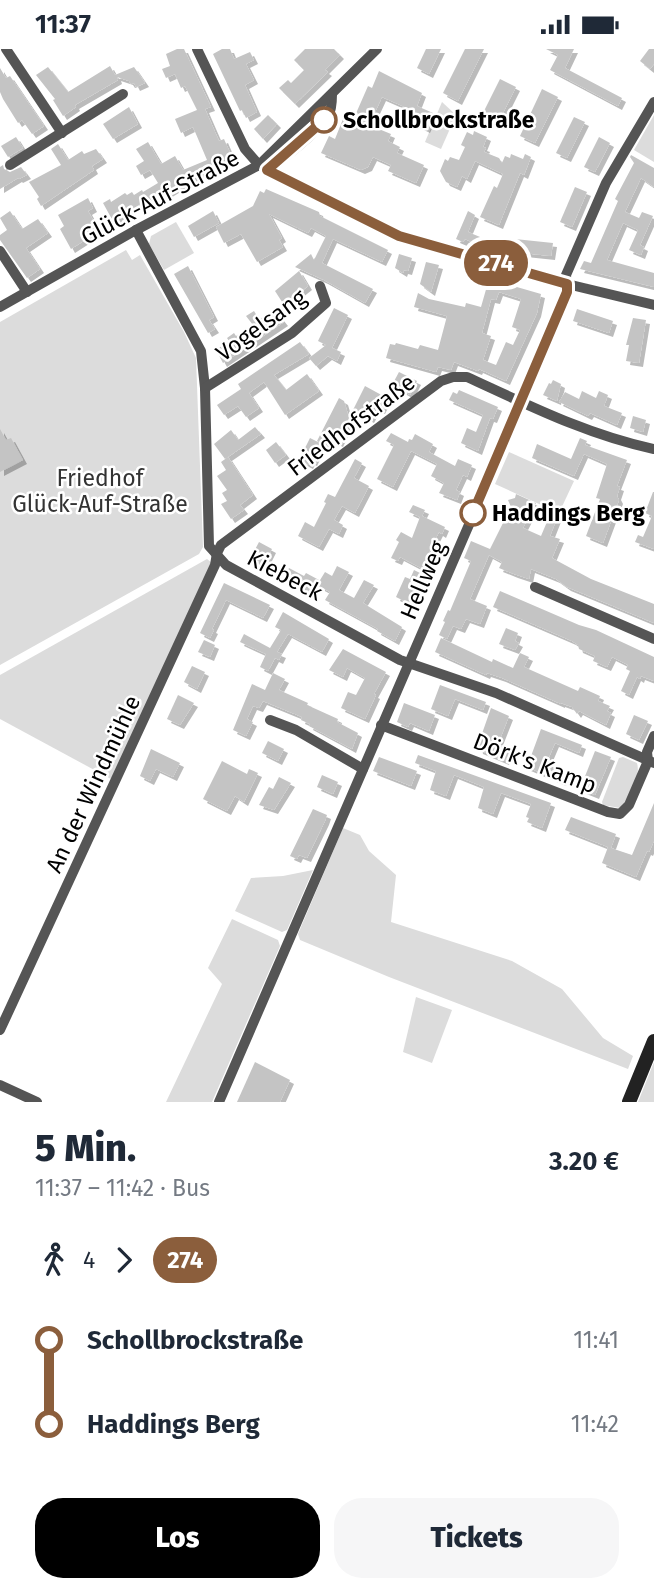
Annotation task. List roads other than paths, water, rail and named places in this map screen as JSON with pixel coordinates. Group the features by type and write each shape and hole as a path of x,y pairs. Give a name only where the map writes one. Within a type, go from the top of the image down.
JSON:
{"main road":[{"path":"629,1102 654,1041"}],"street":[{"path":"6,49 62,133"},
{"path":"197,49 245,149 263,168 399,236 567,284 654,305"},
{"name":"Glück-Auf-Straße","path":"0,307 136,230 263,168 319,105 377,49"},
{"path":"10,165 123,94"},
{"name":"Hellweg","path":"219,1102 522,402 567,292 566,275 606,183 654,102"},
{"name":"Kiebeck","path":"136,230 201,351 205,388 209,546 226,565 409,663 521,703 651,762"},
{"path":"0,251 27,292"},
{"name":"Vogelsang","path":"205,388 292,333 326,303 320,286"},
{"name":"Friedhofstraße","path":"217,553 221,545 441,381 453,377 467,377 522,402"},
{"path":"522,402 573,425 654,449"},
{"name":"An der Windmühle","path":"0,1030 215,565 217,553"},
{"path":"535,587 654,639"},
{"path":"270,720 296,730 363,769"},
{"name":"Dörk's Kamp","path":"381,725 608,812 620,814 629,805 651,762"},
{"path":"651,762 648,752 654,736"},
{"path":"0,1085 37,1102"}],"place":[{"name":"Schollbrockstraße","path":"324,120"},
{"name":"Haddings Berg","path":"473,513"}],"park label":[{"name":"Friedhof Glück-Auf-Straße","path":"100,491"}]}
